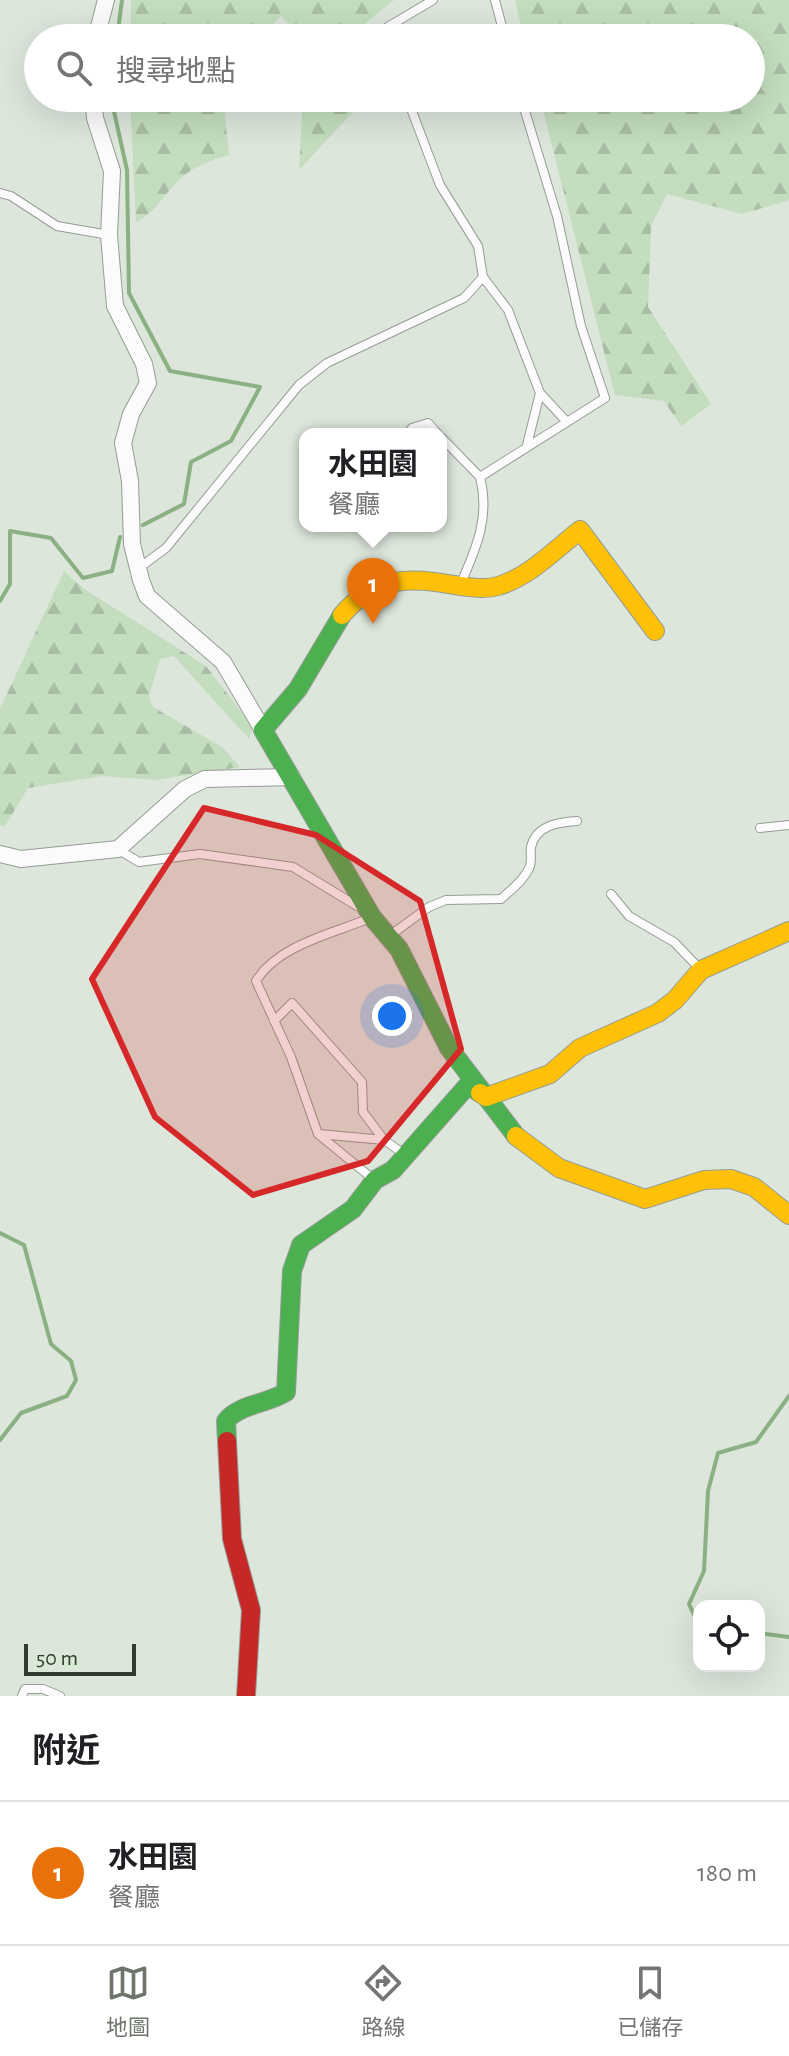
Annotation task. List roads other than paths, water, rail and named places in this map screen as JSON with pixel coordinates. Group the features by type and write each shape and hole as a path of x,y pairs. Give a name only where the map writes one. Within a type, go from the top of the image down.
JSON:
{"street":[{"path":"100,24 106,0"},
{"path":"94,112 112,171 109,235 115,306 144,364 148,383 131,414 123,443 130,481 132,544 147,596 223,662 372,917 392,934 426,1009 522,1145 549,1163 645,1199 661,1198 686,1185 719,1177 739,1178 789,1215"},
{"path":"263,730 289,701 320,644 348,607 375,587 404,578 490,588 518,576 580,530 655,631"},
{"path":"0,854 21,859 118,849 185,789 205,779 292,777"},
{"path":"486,1097 550,1074 580,1048 658,1013 675,1000 701,970 789,931"},
{"path":"246,1696 247,1631 251,1610 232,1539 226,1421 233,1412 271,1402 286,1392 292,1271 301,1245 353,1209 375,1180 393,1170 468,1085 486,1097"}],"lane":[{"path":"393,24 433,0"},
{"path":"495,0 501,24"},
{"path":"412,112 440,185 478,246 483,277 508,310 540,393 567,422"},
{"path":"480,477 605,398 581,326 557,216 525,112"},
{"path":"0,193 11,196 57,226 109,235"},
{"path":"139,568 166,548 299,385 327,363 464,298 483,277"},
{"path":"527,445 540,393"},
{"path":"412,428 428,423 433,428"},
{"path":"447,442 480,477 485,499 480,538 461,584"},
{"path":"392,934 429,907 446,900 501,899 524,876 531,864 531,844 540,834 552,823 577,821"},
{"path":"760,828 789,825"},
{"path":"118,849 139,862 200,854 293,867 372,917"},
{"path":"611,894 629,916 674,942 701,970"},
{"path":"372,917 266,964 256,981 291,1057 318,1134 375,1180"},
{"path":"274,1021 292,1003 307,1018 362,1082 363,1112 384,1140 406,1156"},
{"path":"318,1134 384,1140"},
{"path":"22,1696 25,1689 43,1689 60,1696"}],"waterway":[{"path":"119,24 122,0"},
{"path":"114,112 127,170 129,293 170,371 260,387 231,441 191,462 184,504 143,525"},
{"path":"0,601 10,584 10,531 51,538 83,578 112,571 120,537"},
{"path":"0,1233 24,1245 51,1344 71,1361 76,1380 67,1396 21,1413 0,1440"},
{"path":"693,1613 689,1604 704,1571 708,1491 718,1453 756,1442 789,1396"},
{"path":"765,1634 789,1637"}],"place":[{"name":"水田園","path":"373,624"}]}
